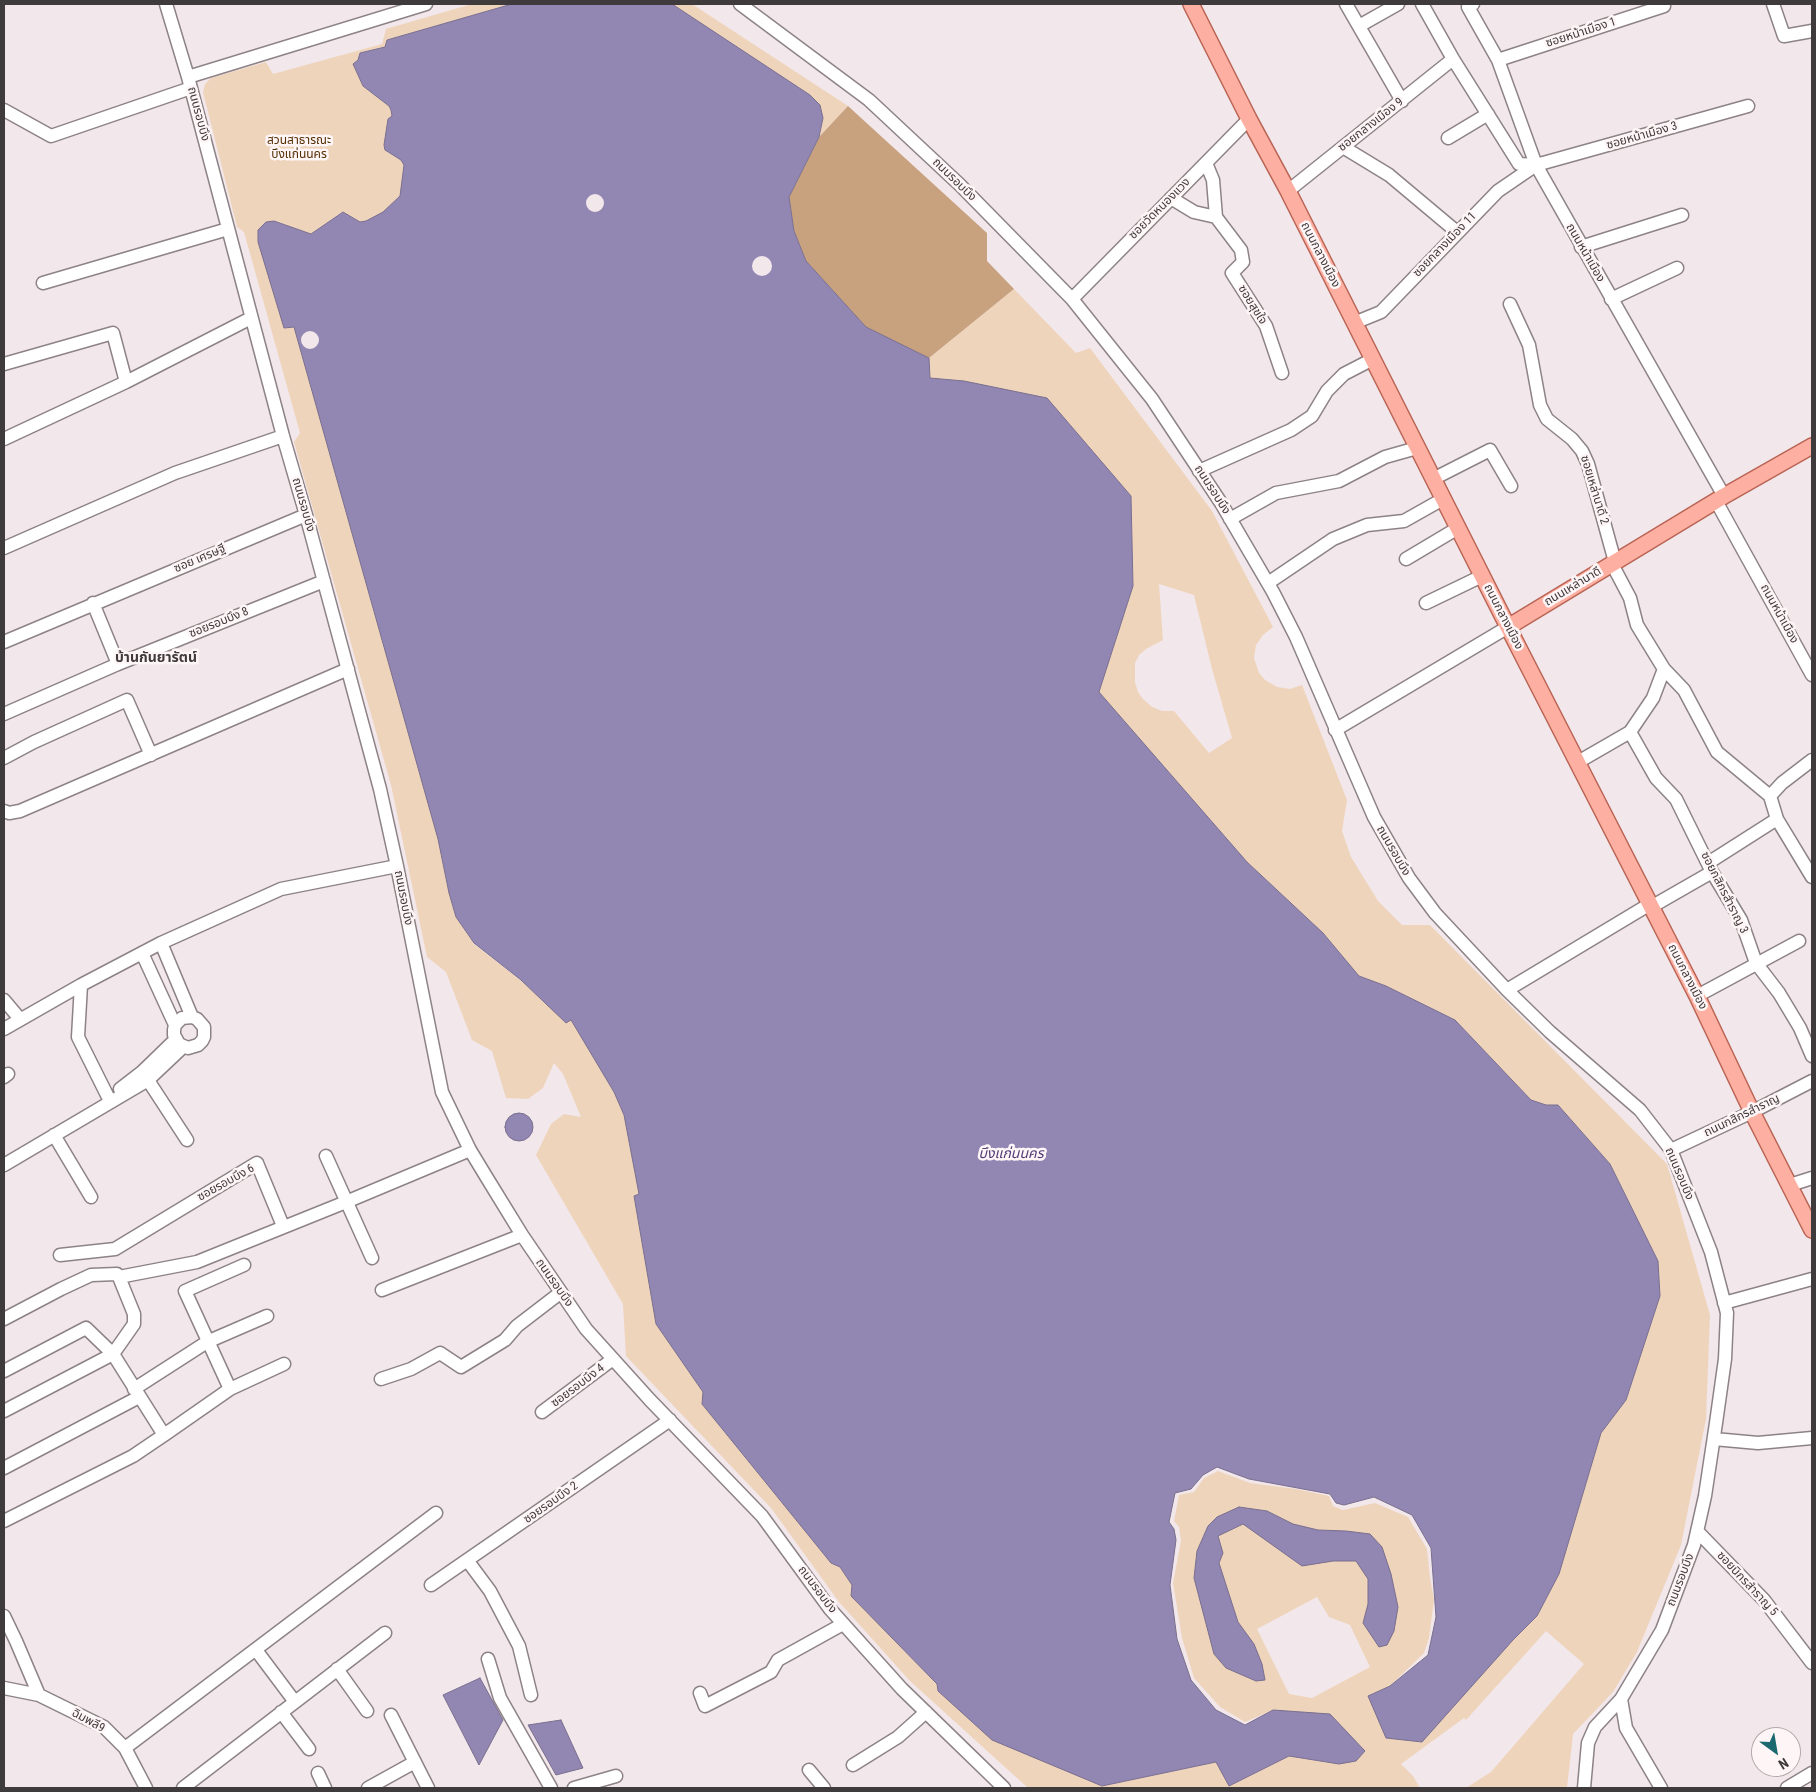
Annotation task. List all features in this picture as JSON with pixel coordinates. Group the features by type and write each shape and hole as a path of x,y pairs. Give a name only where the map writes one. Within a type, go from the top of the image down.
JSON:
{"main road":[{"name":"ถนนกลางเมือง","path":"1191,4 1697,996 1752,1112 1812,1230"},
{"name":"ถนนเหล่านาดี","path":"1508,627 1720,498 1812,446"}],"street":[{"path":"4,110 51,136 189,82 166,4"},
{"name":"ถนนรอบบึง","path":"426,4 189,82 251,318 380,790 442,1092 470,1150 522,1235 586,1329 762,1516 843,1624 902,1689 1002,1788"},
{"name":"ถนนรอบบึง","path":"740,4 869,100 960,185 1072,299 1152,399 1200,471 1268,583 1296,637 1374,817 1409,878 1435,913 1507,990 1550,1032 1640,1110 1671,1150 1711,1252 1727,1313 1725,1359 1705,1496 1694,1545 1662,1630 1621,1699 1595,1726 1588,1743 1584,1788"},
{"path":"1346,4 1402,101"},
{"path":"1359,26 1398,4"},
{"path":"1422,4 1453,59 1519,164 1536,165"},
{"name":"ถนนหน้าเมือง","path":"1473,4 1468,7 1498,60 1536,165 1720,498 1812,675"},
{"path":"1773,4 1784,36 1812,31"},
{"name":"ซอยหน้าเมือง 1","path":"1498,60 1664,5"},
{"name":"ซอยกลางเมือง 9","path":"1288,191 1453,59"},
{"name":"ซอยหน้าเมือง 3","path":"1536,165 1748,106"},
{"path":"1448,138 1488,114"},
{"name":"ซอยวัดหนองแวง","path":"1072,299 1248,119"},
{"path":"1342,147 1389,175 1457,232"},
{"path":"1171,198 1194,212 1216,217 1213,180 1206,163"},
{"name":"ซอยกลางเมือง 11","path":"1354,323 1381,312 1498,190 1536,165"},
{"path":"1581,247 1682,215"},
{"name":"ซอยสุขใจ","path":"1216,217 1241,250 1244,262 1232,273 1266,326 1282,373"},
{"path":"43,283 228,229"},
{"path":"1611,299 1677,268"},
{"name":"ซอยเหล่านาดี 2","path":"1510,304 1530,345 1540,405 1547,419 1572,439 1588,464 1614,563 1630,598 1637,625 1664,669 1684,690 1717,752 1770,796"},
{"path":"4,439 126,382 251,318"},
{"path":"4,364 113,333 126,382"},
{"path":"1200,471 1298,425 1312,416 1327,392 1344,374 1373,359"},
{"path":"4,548 175,473 283,436"},
{"path":"1230,519 1276,493 1339,481 1385,457 1417,448"},
{"path":"1433,480 1490,450 1510,486"},
{"path":"1268,583 1332,539 1367,525 1404,521 1443,499"},
{"name":"ซอย เศรษฐี","path":"4,642 306,515"},
{"path":"1406,558 1458,528"},
{"path":"1426,603 1482,576"},
{"name":"ซอยรอบบึง 8","path":"4,714 118,664 324,581"},
{"path":"94,603 118,664"},
{"name":"ถนนเหล่านาดี","path":"1335,730 1508,627"},
{"path":"4,812 20,811 151,756 348,669"},
{"path":"1578,762 1630,732 1653,698 1664,669"},
{"path":"4,758 34,742 127,700 151,756"},
{"name":"ซอยกสิกรสำราญ 3","path":"1630,732 1656,778 1676,799 1710,867 1741,920 1756,963 1779,993 1800,1028 1812,1056"},
{"path":"1812,760 1782,782 1770,796 1777,819 1812,876"},
{"path":"1507,990 1650,906 1710,867 1777,819"},
{"path":"4,1030 20,1019 142,953 281,890 397,866"},
{"path":"1697,996 1756,963 1799,942"},
{"path":"161,944 192,1017"},
{"path":"142,953 176,1025"},
{"path":"81,985 78,1037 110,1101"},
{"path":"4,1000 20,1019"},
{"path":"192,1017 201,1022 204,1027 204,1037 198,1045 188,1048 179,1044 174,1035 176,1025 182,1018 192,1017"},
{"path":"4,1165 110,1101 117,1091 145,1076 179,1044"},
{"path":"145,1076 186,1140"},
{"name":"ถนนกสิกรสำราญ","path":"1671,1150 1812,1081"},
{"path":"54,1135 91,1197"},
{"path":"119,1278 197,1262 470,1150"},
{"path":"326,1156 372,1258"},
{"name":"ซอยรอบบึง 6","path":"60,1255 115,1249 257,1163 283,1226"},
{"path":"1790,1186 1812,1178"},
{"path":"382,1290 522,1235"},
{"path":"230,1389 185,1291 244,1265"},
{"path":"4,1319 61,1289 91,1276 117,1274 134,1314 134,1324 113,1354 4,1411"},
{"path":"1724,1303 1812,1279"},
{"path":"381,1379 412,1369 440,1353 461,1367 505,1340 517,1326 560,1292"},
{"path":"4,1468 137,1393 207,1342 267,1316"},
{"path":"4,1371 86,1328 113,1354 164,1435"},
{"name":"ซอยรอบบึง 4","path":"542,1412 613,1359"},
{"path":"4,1521 133,1456 230,1389 284,1364"},
{"name":"ซอยรอบบึง 2","path":"431,1585 670,1420"},
{"path":"1714,1439 1758,1443 1812,1438"},
{"path":"125,1748 436,1513"},
{"name":"ซอยนิกรสำราญ 5","path":"1697,1531 1764,1600 1812,1663"},
{"path":"467,1560 490,1591 519,1646 531,1695"},
{"path":"4,1616 39,1695"},
{"path":"700,1693 706,1706 771,1672 778,1660 843,1624"},
{"path":"182,1788 385,1633"},
{"path":"256,1650 295,1702"},
{"path":"488,1659 500,1698 551,1788"},
{"path":"337,1669 367,1711"},
{"name":"ฉิมพลี9","path":"5,1690 39,1695 104,1727 125,1748 146,1788"},
{"path":"1621,1699 1626,1728 1661,1788"},
{"path":"281,1712 309,1749"},
{"path":"852,1765 898,1737 926,1712"},
{"path":"391,1715 428,1788"},
{"path":"368,1788 415,1762"},
{"path":"809,1770 824,1788"},
{"path":"318,1773 325,1788"},
{"path":"1787,1788 1812,1773"},
{"path":"574,1788 616,1776"}],"green space":[{"name":"สวนสาธารณะ บึงแก่นนคร","path":"472,4 512,4 387,40 385,47 360,53 358,60 353,64 363,86 389,106 391,110 392,116 388,119 384,145 387,152 401,160 404,165 400,196 383,212 366,221 360,222 342,212 311,234 274,221 284,328 294,327 438,839 456,917 474,944 571,1020 614,1092 624,1115 639,1194 634,1196 656,1324 704,1392 702,1404 831,1563 840,1567 852,1585 851,1596 937,1684 938,1691 1102,1786 1217,1762 1229,1786 1289,1756 1339,1764 1273,1710 1245,1722 1220,1707 1194,1678 1182,1638 1173,1583 1181,1541 1179,1527 1174,1521 1179,1495 1194,1492 1204,1478 1218,1471 1250,1483 1296,1489 1329,1496 1333,1506 1343,1510 1375,1503 1408,1517 1427,1549 1434,1600 1429,1638 1424,1653 1390,1686 1368,1696 1513,1640 1537,1616 1559,1574 1601,1433 1626,1400 1660,1296 1658,1261 1610,1164 1558,1105 1546,1105 1531,1100 1455,1020 1386,986 1359,976 1323,933 1247,862 1099,692 1133,586 1131,496 1117,480 964,381 930,378 929,358 1014,289 1076,353 1090,348 1212,511 1273,627 1263,635 1256,645 1254,658 1259,673 1265,680 1277,687 1290,689 1302,685 1347,800 1342,831 1351,857 1378,901 1402,925 1430,925 1667,1164 1710,1315 1706,1419 1681,1545 1637,1652 1613,1692 1573,1734 1567,1788 1466,1788 1491,1772 1584,1664 1546,1631 1466,1720 1464,1718 1401,1764 1413,1776 1420,1788 1028,1788 910,1681 839,1602 771,1508 626,1356 623,1304 536,1155 551,1124 564,1114 581,1117 563,1074 554,1063 543,1088 528,1099 506,1098 492,1051 472,1040 446,972 427,957 391,785 294,442 300,433 244,232 237,227 203,92 205,84 211,78 266,62 273,74 382,44 386,29","holes":["1159,584 1194,595 1212,669 1232,738 1209,753 1174,711 1162,711 1152,707 1143,699 1138,692 1135,682 1135,663 1139,655 1163,640","1317,1597 1329,1617 1350,1625 1370,1667 1312,1698 1289,1694 1257,1629"]},
{"path":"672,4 692,4 848,106 819,137 823,118 820,105 810,95"}],"shaded area":[{"path":"848,106 987,233 987,261 1014,289 929,358 866,327 806,261 794,231 789,197 819,137"}],"water":[{"name":"บึงแก่นนคร","path":"512,4 672,4 810,95 820,105 823,118 819,137 789,197 794,231 806,261 866,327 929,358 930,378 964,381 1047,398 1131,496 1133,586 1099,692 1247,862 1323,933 1359,976 1386,986 1455,1020 1531,1100 1546,1105 1558,1105 1610,1164 1658,1261 1660,1296 1626,1400 1601,1433 1559,1574 1537,1616 1513,1640 1422,1742 1386,1738 1368,1696 1390,1686 1428,1655 1436,1617 1431,1548 1412,1515 1374,1497 1344,1505 1336,1503 1330,1494 1249,1479 1217,1467 1203,1475 1191,1489 1175,1493 1169,1522 1174,1529 1176,1540 1170,1585 1177,1639 1191,1680 1216,1710 1245,1725 1273,1710 1330,1714 1365,1751 1356,1761 1339,1764 1289,1756 1229,1786 1216,1762 1102,1786 992,1740 938,1691 937,1684 851,1596 852,1585 840,1567 831,1563 702,1404 703,1392 656,1324 634,1196 639,1194 624,1115 614,1092 571,1020 566,1023 521,980 474,943 456,917 438,839 294,327 284,328 258,242 258,230 266,222 274,221 311,234 343,212 360,222 366,221 383,212 400,196 404,165 401,160 385,150 384,145 388,119 392,116 391,110 389,106 363,86 353,64 358,60 360,53 385,47 387,40"},
{"path":"519,1113 529,1117 533,1127 529,1137 519,1141 509,1137 505,1127 509,1117"},
{"path":"1239,1507 1267,1511 1293,1524 1318,1530 1370,1534 1382,1547 1391,1574 1398,1607 1394,1631 1387,1645 1379,1647 1363,1623 1368,1604 1368,1579 1356,1561 1333,1561 1302,1566 1243,1524 1218,1536 1223,1553 1219,1563 1238,1622 1254,1644 1262,1664 1265,1680 1256,1681 1226,1668 1214,1654 1194,1578 1197,1551 1208,1526 1217,1517"},
{"path":"480,1678 503,1720 479,1765 443,1695"},
{"path":"561,1720 583,1768 556,1775 528,1725"}],"pier":[{"path":"595,194 601,197 604,203 601,209 595,212 589,209 586,203 589,197"},
{"path":"762,256 769,259 772,266 769,273 762,276 755,273 752,266 755,259"},
{"path":"310,331 316,334 319,340 316,346 310,349 304,346 301,340 304,334"}],"district":[{"name":"บ้านกันยารัตน์","path":"156,658"}]}
